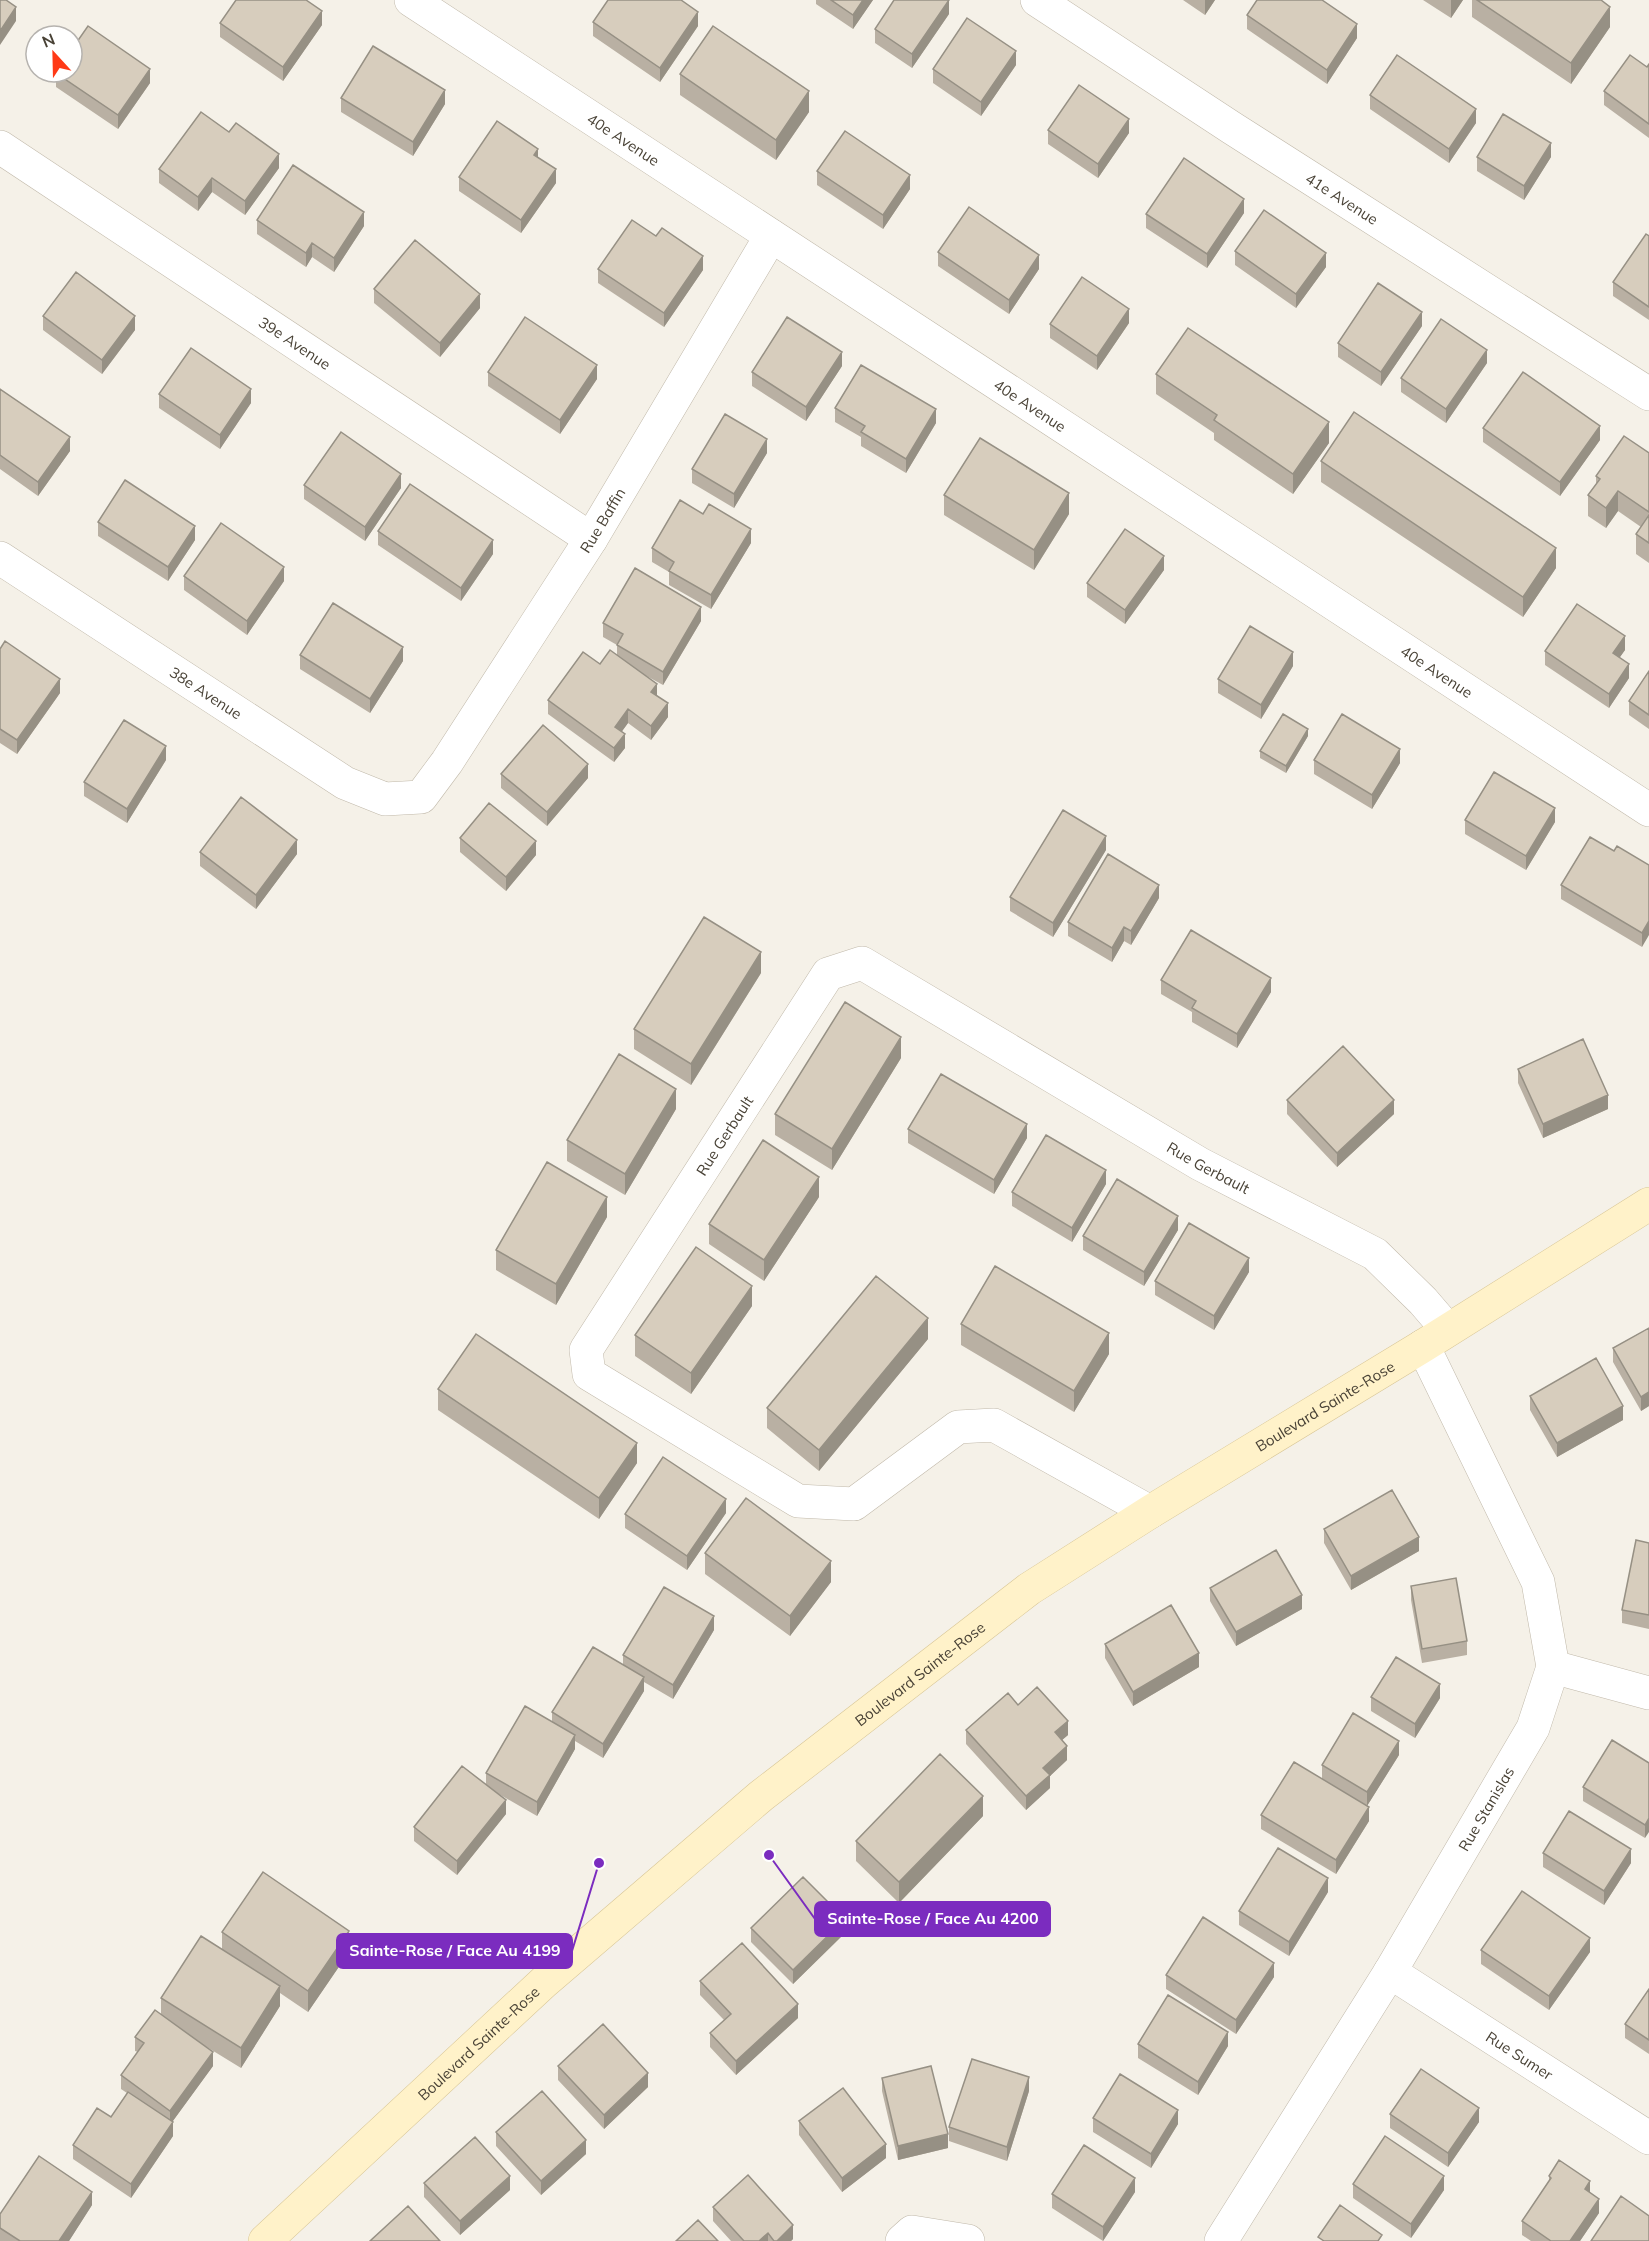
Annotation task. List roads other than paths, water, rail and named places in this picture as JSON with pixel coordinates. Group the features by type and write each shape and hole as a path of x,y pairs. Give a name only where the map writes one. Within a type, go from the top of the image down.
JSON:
{"street":[{"name":"40e Avenue","path":"411,0 1649,810"},
{"name":"41e Avenue","path":"1037,0 1252,141 1649,394"},
{"name":"39e Avenue","path":"0,147 591,539"},
{"name":"Rue Baffin","path":"421,797 447,762 591,539 771,236"},
{"name":"38e Avenue","path":"0,558 345,783 385,799 421,797"},
{"name":"Rue Gerbault","path":"1150,1512 994,1425 958,1427 854,1504 798,1501 589,1374 586,1350 828,974 862,963 1200,1164 1375,1254 1424,1301 1435,1338"},
{"name":"Boulevard Sainte-Rose","path":"265,2241 544,1982 761,1796 1029,1589 1649,1204"},
{"name":"Rue Stanislas","path":"1221,2241 1390,1972 1533,1728 1553,1667 1538,1582 1435,1338"},
{"path":"1553,1667 1649,1693"},
{"name":"Rue Sumer","path":"1390,1972 1649,2138"},
{"path":"902,2241 912,2232 968,2241"}],"place":[{"name":"Sainte-Rose / Face Au 4200","path":"769,1855"},
{"name":"Sainte-Rose / Face Au 4199","path":"599,1863"}]}
